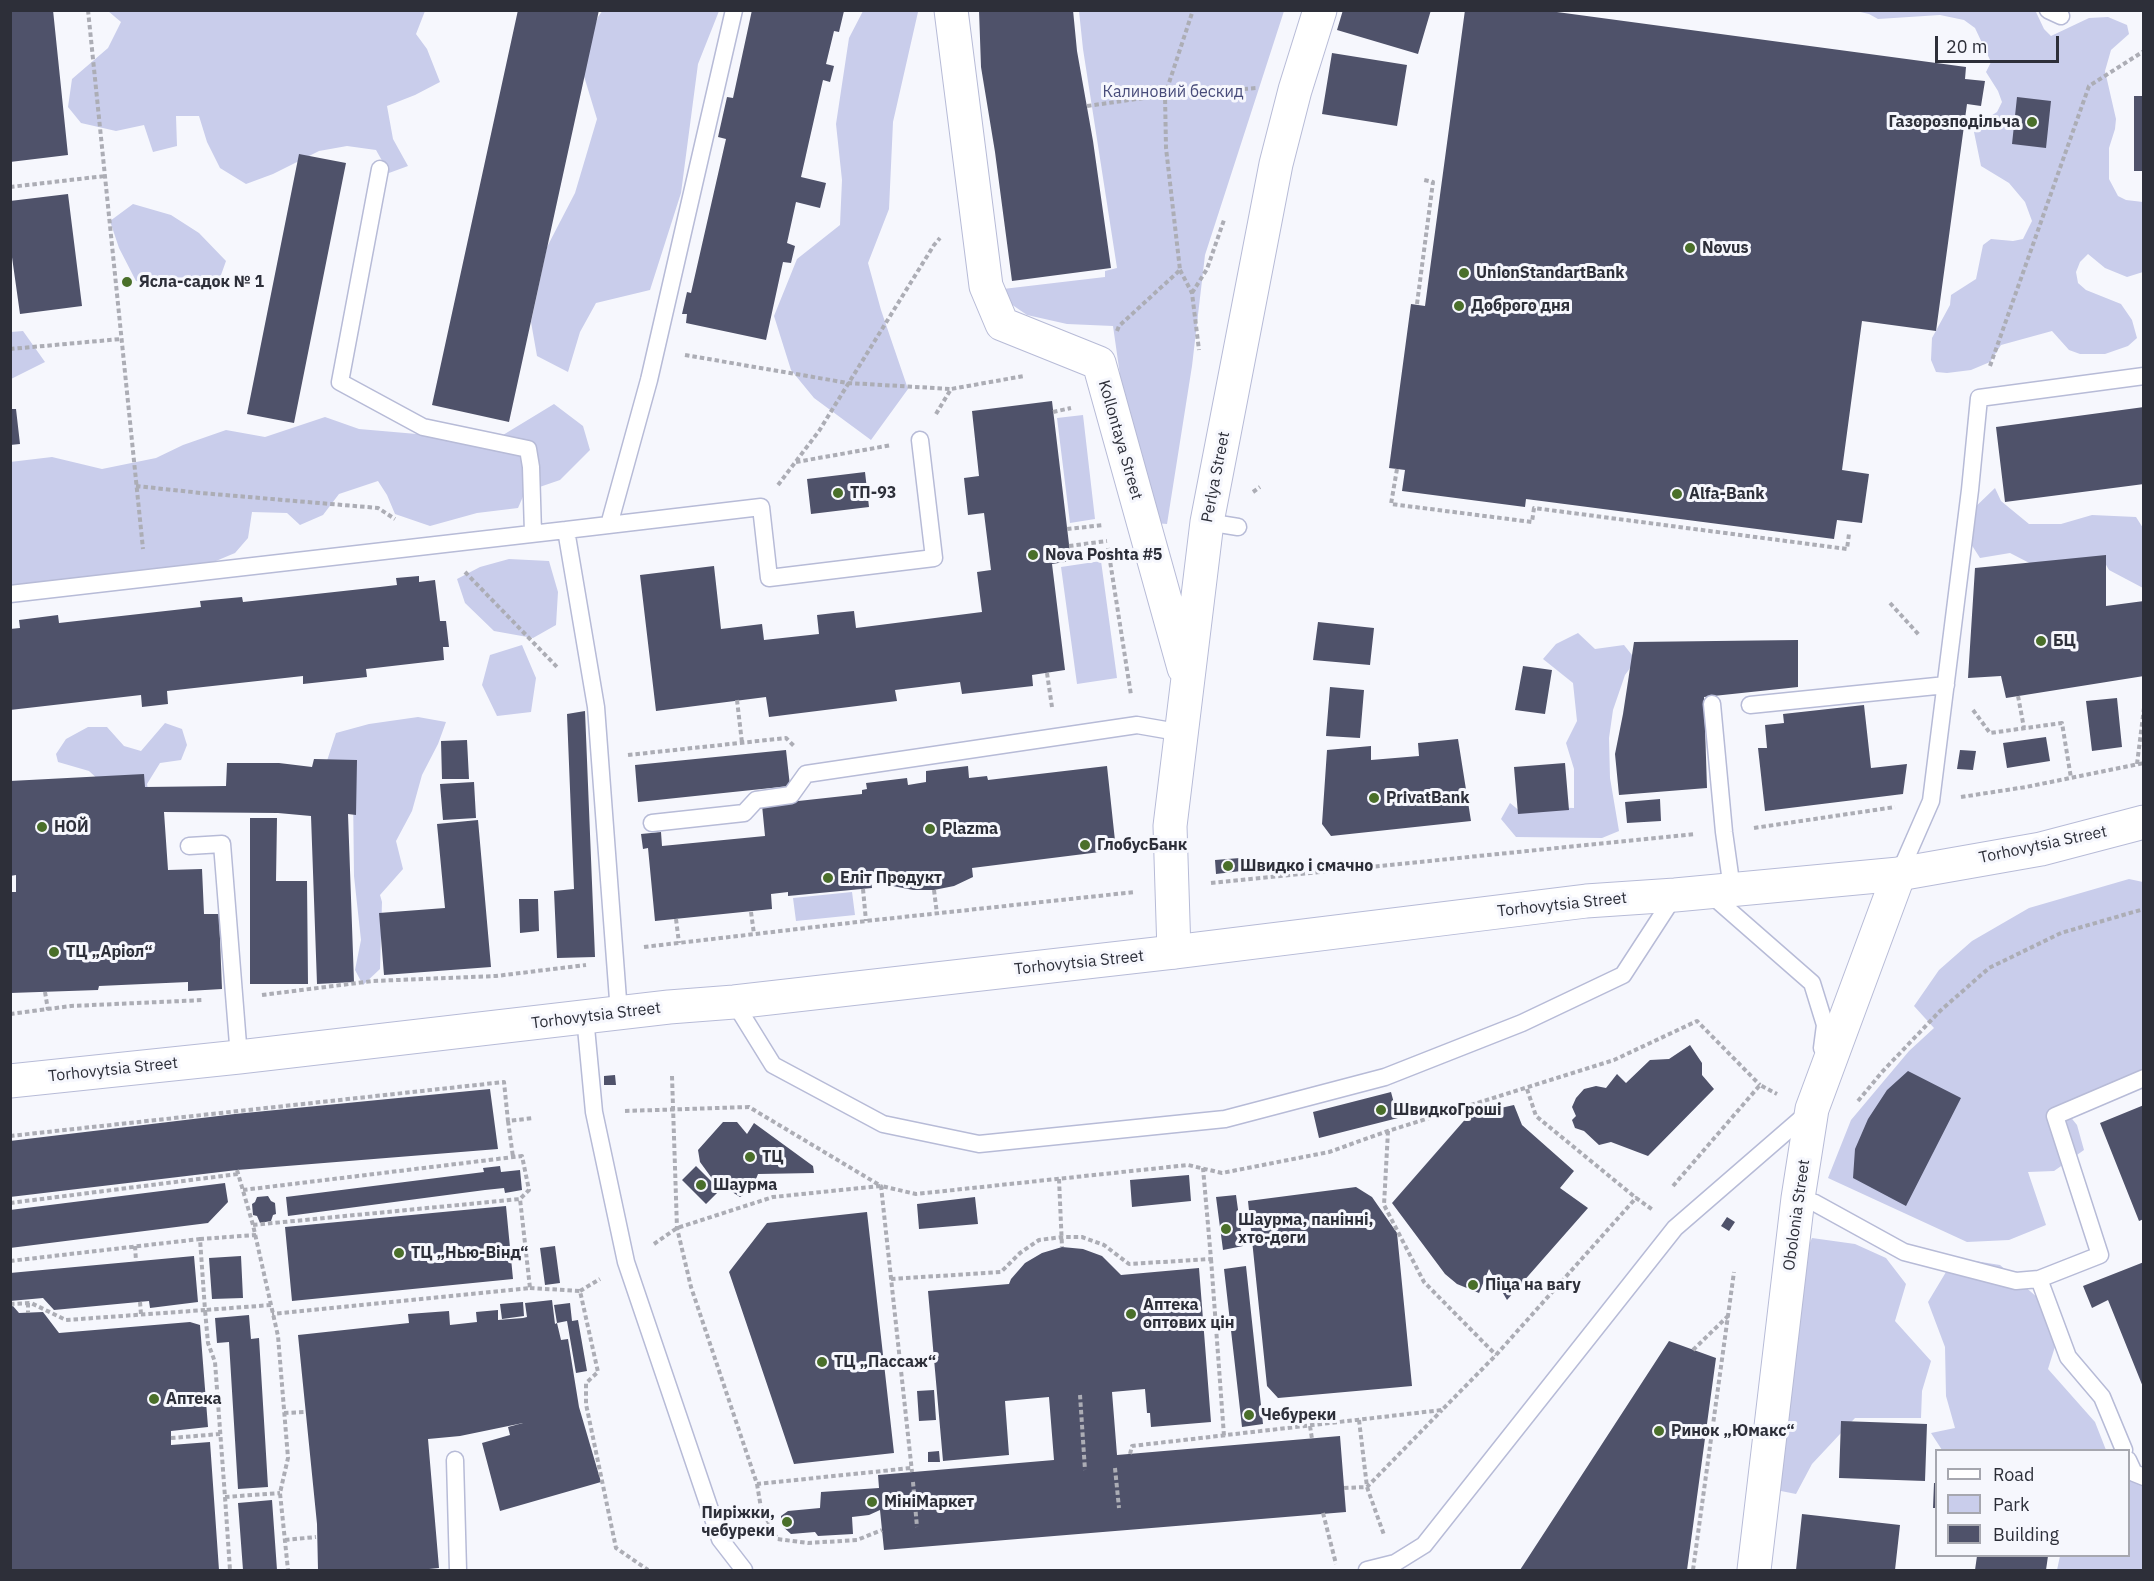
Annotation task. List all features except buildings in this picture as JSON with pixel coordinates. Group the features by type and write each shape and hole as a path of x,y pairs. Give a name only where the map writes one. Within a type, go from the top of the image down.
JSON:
{"street":[{"name":"Kollontaya Street","path":"951,10 986,286 1002,324 1099,363 1188,682"},
{"name":"Perlya Street","path":"1174,952 1170,826 1188,682 1223,525 1276,164 1282,85 1320,10"},
{"name":"Torhovytsia Street","path":"10,1081 1174,952 1586,901 1899,874 2041,849 2144,822"},
{"name":"Obolonia Street","path":"1754,1570 1798,1198 1812,1109 1899,874"}],"lane":[{"path":"609,525 656,350 734,10"},
{"path":"380,169 340,382 423,426 528,449 531,467 533,533"},
{"path":"1899,874 1931,801 1970,490 1979,398 2144,376"},
{"path":"10,594 761,507 769,578 934,558 920,440"},
{"path":"566,530 596,707 619,1013"},
{"path":"1749,705 1946,685"},
{"path":"1368,1570 1395,1563 1424,1545 1675,1228 1812,1109 1825,1025 1812,983 1720,890 1724,832 1712,704"},
{"path":"652,823 744,813 756,800 791,795 806,774 1137,725 1182,733"},
{"path":"189,846 222,844 239,1057"},
{"path":"734,1002 773,1065 883,1124 979,1144 1225,1119 1385,1077 1522,1023 1623,975 1675,895"},
{"path":"585,1017 594,1112 626,1262 720,1539 744,1570"},
{"path":"1798,1198 1815,1203 1904,1252 2016,1281 2039,1280 2100,1255 2055,1116 2144,1078"},
{"path":"2039,1280 2068,1357 2102,1397 2124,1449"},
{"path":"455,1460 458,1570"},
{"path":"2130,1464 2134,1473 2144,1476"}],"path":[{"path":"87,10 146,578"},
{"path":"1099,363 1119,326 1180,270 1166,148 1165,95 1193,10"},
{"path":"1979,398 2089,87 2144,51"},
{"path":"1087,106 1165,95 1282,85"},
{"path":"10,187 105,176"},
{"path":"1417,304 1433,182 1424,180"},
{"path":"761,507 819,431 934,245 976,199"},
{"path":"10,349 121,339"},
{"path":"656,350 848,383 951,389 1031,375"},
{"path":"796,462 920,440 951,389"},
{"path":"1053,412 1068,409"},
{"path":"1396,469 1391,504 1532,522 1534,508 1847,549 1850,534"},
{"path":"1103,514 1137,725"},
{"path":"1067,529 1104,525"},
{"path":"1069,546 1107,541"},
{"path":"1890,603 1928,644 1950,647"},
{"path":"1047,672 1050,689"},
{"path":"2018,696 2024,728"},
{"path":"737,700 741,743"},
{"path":"1943,708 1973,710 1990,734 2062,723 2071,778"},
{"path":"2136,764 2144,708"},
{"path":"624,756 786,738 796,749 806,774"},
{"path":"1958,797 2144,763"},
{"path":"1202,884 1724,832 1896,807"},
{"path":"863,889 866,921"},
{"path":"934,890 937,914"},
{"path":"640,948 1138,892"},
{"path":"1855,1104 1940,1011 1989,968 2061,933 2144,909"},
{"path":"751,912 754,934"},
{"path":"676,919 679,943"},
{"path":"10,1014 71,1006 235,999 373,981 496,976 593,964"},
{"path":"45,992 48,1010"},
{"path":"625,1111 749,1107 881,1186 916,1194 1188,1165 1222,1173 1329,1152 1388,1131 1614,1060 1697,1021 1760,1085 1780,1096"},
{"path":"672,1076 677,1228 691,1287 757,1484 761,1509 777,1539 808,1544 857,1540 882,1530"},
{"path":"10,1136 504,1082 513,1157"},
{"path":"1668,1192 1760,1085"},
{"path":"1526,1089 1536,1116 1653,1210 1660,1201"},
{"path":"508,1121 534,1118"},
{"path":"1388,1131 1384,1204 1424,1282 1496,1355"},
{"path":"243,1190 522,1156 529,1190 520,1199 254,1225"},
{"path":"1203,1168 1224,1436"},
{"path":"10,1203 238,1172 254,1225 278,1336 288,1458 280,1493 288,1570"},
{"path":"1059,1179 1062,1247"},
{"path":"272,1314 530,1288 580,1291 677,1228 773,1197 881,1186"},
{"path":"757,1484 911,1470 881,1186"},
{"path":"1344,1488 1367,1487 1496,1355 1636,1198"},
{"path":"520,1199 530,1288"},
{"path":"10,1260 256,1235"},
{"path":"891,1279 1001,1272 1039,1240 1062,1237 1082,1237 1104,1245 1129,1264 1211,1259"},
{"path":"200,1239 208,1343 214,1362 230,1570"},
{"path":"135,1246 136,1261"},
{"path":"1694,1570 1734,1272"},
{"path":"580,1291 598,1371 586,1383 586,1404 616,1548 648,1570"},
{"path":"140,1302 141,1314"},
{"path":"28,1303 28,1313"},
{"path":"10,1304 31,1303 66,1320 271,1305"},
{"path":"1693,1350 1729,1315"},
{"path":"1080,1395 1085,1470"},
{"path":"1130,1454 1132,1446 1442,1410"},
{"path":"284,1413 306,1412"},
{"path":"1359,1420 1367,1487 1395,1563"},
{"path":"1310,1426 1312,1438"},
{"path":"171,1438 220,1434"},
{"path":"1115,1468 1119,1508"},
{"path":"913,1482 916,1527"},
{"path":"225,1497 280,1493"},
{"path":"1323,1513 1338,1570"},
{"path":"285,1540 316,1537"}],"green space":[{"path":"603,10 719,11 698,64 681,193 650,290 596,303 580,332 568,372 537,356 531,322 547,247 575,193 597,119 580,63 598,17"},
{"path":"108,11 425,11 416,34 427,49 440,82 387,106 393,139 408,166 389,173 376,150 347,146 319,151 273,174 246,184 220,168 207,142 199,116 176,116 177,146 153,152 144,125 116,131 81,123 68,107 72,79 108,48 121,22"},
{"path":"863,11 918,12 893,122 889,209 868,263 881,310 908,389 871,440 814,398 791,370 774,316 797,259 840,225 842,180 836,124 849,38"},
{"name":"Калиновий бескид","path":"1079,11 1284,11 1205,255 1192,366 1167,524 1141,522 1113,326 1067,324 1027,315 1011,304 1003,289 1105,277 1105,271 1117,268"},
{"path":"1856,11 2030,11 2036,12 2044,29 2051,36 2089,18 2108,17 2127,25 2129,34 2111,50 2105,71 2116,119 2109,148 2109,179 2118,196 2126,200 2143,202 2143,272 2127,277 2105,268 2088,254 2080,262 2076,272 2078,283 2086,290 2121,304 2132,320 2137,338 2128,346 2105,354 2080,354 2069,350 2052,331 2001,345 1990,362 1971,370 1936,372 1931,360 1932,338 1950,305 1951,295 1976,279 1983,245 1991,239 2013,241 2023,239 2032,221 2025,202 2009,183 1981,166 1974,132 1980,123 1997,112 2002,102 1986,72 1991,62 1975,28 1964,20 1940,15 1878,19"},
{"path":"133,204 171,215 199,233 226,261 216,289 136,281 119,248 110,221"},
{"path":"23,331 45,362 11,379 11,332"},
{"path":"554,404 583,426 590,450 560,480 525,492 518,508 477,513 430,526 395,514 378,481 339,494 323,515 300,525 287,513 252,512 248,538 235,553 204,566 11,587 10,462 52,457 102,469 156,458 183,445 226,430 265,437 325,417 359,429 463,438 503,435"},
{"path":"1083,415 1095,519 1070,523 1057,418"},
{"path":"1995,488 2001,501 2029,524 2061,524 2092,515 2136,517 2143,528 2143,588 2109,570 2101,556 2045,571 2010,553 1980,558 1964,533 1969,513"},
{"path":"509,559 549,561 558,592 556,625 533,638 494,631 465,603 457,579 480,567"},
{"path":"1101,561 1117,678 1077,684 1061,567"},
{"path":"1578,633 1595,649 1624,645 1636,660 1625,675 1613,710 1609,738 1610,778 1619,831 1602,838 1516,837 1501,819 1510,803 1521,812 1540,807 1574,808 1574,769 1566,743 1577,721 1573,683 1543,659 1556,644"},
{"path":"522,645 536,678 531,712 497,716 482,685 490,655"},
{"path":"418,717 446,722 422,775 412,811 396,841 403,869 380,895 382,902 380,969 363,985 355,970 361,940 354,876 353,791 325,767 336,733 369,724"},
{"path":"165,723 182,729 187,745 181,760 160,763 147,784 156,833 89,771 58,762 56,754 66,739 88,727 107,727 124,746 141,751"},
{"path":"2129,879 2143,882 2143,1079 2065,1110 2077,1125 2084,1150 2054,1171 2028,1172 2046,1225 2009,1240 1967,1242 1828,1178 1851,1120 1909,1051 1934,1028 1914,1006 1939,970 1972,941 2029,908"},
{"path":"852,892 855,915 796,921 793,898"},
{"path":"1812,1238 1855,1244 1886,1258 1906,1284 1895,1321 1931,1361 1922,1391 1921,1418 1855,1418 1812,1464 1796,1494 1766,1488 1792,1283"},
{"path":"1975,1261 2000,1265 2038,1298 2058,1337 2048,1369 2095,1422 2106,1449 1941,1449 1931,1433 1955,1428 1946,1396 1945,1347 1928,1302 1946,1272"},
{"path":"2130,1470 2143,1477 2143,1570 2057,1570 2060,1557 2130,1557"}],"place":[{"name":"Газорозподільча","path":"2032,122"},
{"name":"Novus","path":"1690,248"},
{"name":"UnionStandartBank","path":"1464,273"},
{"name":"Ясла-садок № 1","path":"127,282"},
{"name":"Доброго дня","path":"1459,306"},
{"name":"ТП-93","path":"838,493"},
{"name":"Alfa-Bank","path":"1677,494"},
{"name":"Nova Poshta #5","path":"1033,555"},
{"name":"БЦ","path":"2041,641"},
{"name":"PrivatBank","path":"1374,798"},
{"name":"НОЙ","path":"42,827"},
{"name":"Plazma","path":"930,829"},
{"name":"ГлобусБанк","path":"1085,845"},
{"name":"Швидко і смачно","path":"1228,866"},
{"name":"Еліт Продукт","path":"828,878"},
{"name":"ТЦ „Аріол“","path":"54,952"},
{"name":"ШвидкоГроші","path":"1381,1110"},
{"name":"ТЦ","path":"750,1157"},
{"name":"Шаурма","path":"701,1185"},
{"name":"Шаурма, панінні, хто-доги","path":"1226,1229"},
{"name":"ТЦ „Нью-Вінд“","path":"399,1253"},
{"name":"Піца на вагу","path":"1473,1285"},
{"name":"Аптека оптових цін","path":"1131,1314"},
{"name":"ТЦ „Пассаж“","path":"822,1362"},
{"name":"Аптека","path":"154,1399"},
{"name":"Чебуреки","path":"1249,1415"},
{"name":"Ринок „Юмакс“","path":"1659,1431"},
{"name":"МініМаркет","path":"872,1502"},
{"name":"Пиріжки, чебуреки","path":"787,1522"}]}
